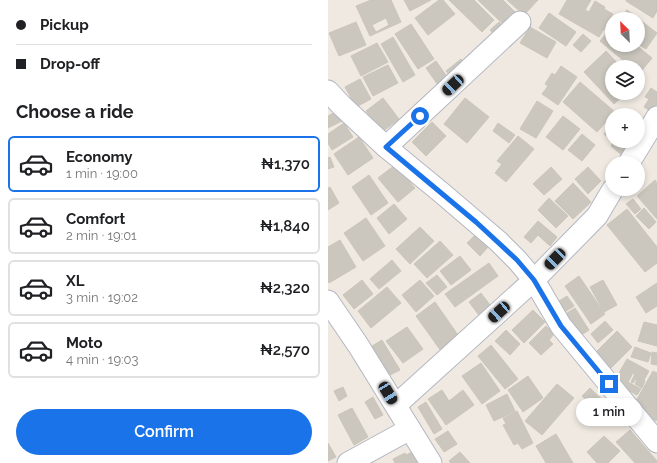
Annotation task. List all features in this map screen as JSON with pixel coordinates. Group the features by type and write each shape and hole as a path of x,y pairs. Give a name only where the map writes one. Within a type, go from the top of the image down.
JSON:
{"street":[{"path":"386,147 520,22"},
{"path":"328,91 386,147 498,241 517,260 534,280 561,326 657,442"},
{"path":"633,156 657,117"},
{"path":"396,405 534,280 597,216 609,196"},
{"path":"328,301 358,345 431,463"},
{"path":"348,463 410,429"}],"building":[{"path":"371,0 391,0 401,22 370,36 356,6","holes":["386,18 389,25 376,32 372,25"]},
{"path":"404,0 431,0 410,11"},
{"path":"439,0 443,0 455,14 428,35 415,18"},
{"path":"449,0 474,0 494,20 482,32"},
{"path":"478,0 503,0 519,16 507,28"},
{"path":"507,0 538,0 524,15"},
{"path":"567,0 591,0 585,10 589,12 595,1 605,7 604,9 609,12 605,12 605,28 599,37 559,14"},
{"path":"657,0 657,11 653,18 626,1"},
{"path":"549,13 576,32 566,46 539,28"},
{"path":"356,22 366,45 339,56 329,33"},
{"path":"499,22 507,31 498,39 490,30"},
{"path":"411,24 434,59 418,69 395,34"},
{"path":"645,24 657,33 645,48"},
{"path":"530,27 556,42 547,58 520,43"},
{"path":"583,34 591,41 581,52 573,45"},
{"path":"605,35 605,45 600,41"},
{"path":"393,37 415,75 403,82 381,44"},
{"path":"377,43 388,62 361,76 351,56"},
{"path":"605,52 607,52 614,60 605,60 605,94 584,72"},
{"path":"613,52 645,52 652,58 645,67 645,60 623,60"},
{"path":"461,59 468,68 454,80 446,71"},
{"path":"436,61 450,81 440,88 426,68"},
{"path":"388,65 398,83 373,96 363,77"},
{"path":"561,66 577,77 558,105 542,94 548,86 545,84 552,73 555,75"},
{"path":"360,79 371,99 356,107 345,87"},
{"path":"580,82 610,108 605,108 605,123 597,132 563,102"},
{"path":"651,88 657,92 657,104 652,112 644,107 649,99 645,97"},
{"path":"383,98 399,119 382,132 366,111"},
{"path":"465,98 489,117 467,143 444,124"},
{"path":"610,100 618,100 614,104"},
{"path":"537,101 553,111 536,138 520,129"},
{"path":"337,111 342,121 328,128 328,116"},
{"path":"563,116 580,129 563,150 546,137"},
{"path":"432,122 446,136 426,156 412,142"},
{"path":"344,123 353,137 332,150 328,143 328,134"},
{"path":"498,123 515,135 509,143 493,131"},
{"path":"582,134 595,145 582,161 568,150"},
{"path":"518,136 534,149 506,182 495,173 502,164 497,161"},
{"path":"359,137 373,158 348,175 334,154"},
{"path":"613,148 632,148 625,156"},
{"path":"330,157 334,167 328,169 328,158"},
{"path":"395,165 415,188 398,202 378,178"},
{"path":"551,167 562,179 544,195 533,184"},
{"path":"588,167 601,181 588,194 575,179"},
{"path":"369,175 388,203 371,215 352,187"},
{"path":"655,180 657,183 657,219 637,196 645,196 645,189"},
{"path":"573,183 591,202 573,219 555,201"},
{"path":"330,187 339,203 328,210 328,188"},
{"path":"549,198 568,216 556,228 538,210"},
{"path":"633,199 641,209 635,214 626,204"},
{"path":"394,204 407,219 389,234 377,218"},
{"path":"644,208 656,222 649,229 636,216"},
{"path":"627,209 657,247 657,263 645,272 607,225"},
{"path":"366,218 385,246 363,261 344,233"},
{"path":"538,221 557,237 550,246 538,235 531,243 524,237"},
{"path":"420,227 434,241 410,264 396,249"},
{"path":"475,235 488,247 480,256 467,243"},
{"path":"340,240 356,267 329,283 328,247"},
{"path":"440,241 453,255 427,278 414,264"},
{"path":"460,256 471,270 451,285 440,271"},
{"path":"392,260 401,271 379,289 370,279"},
{"path":"489,263 498,276 455,307 445,294"},
{"path":"437,275 447,287 437,295 426,283"},
{"path":"579,276 605,314 591,324 565,286"},
{"path":"362,280 373,294 354,309 343,295"},
{"path":"420,280 434,296 416,312 402,295"},
{"path":"603,280 617,305 604,312 590,287"},
{"path":"657,283 657,306 646,313 636,297"},
{"path":"387,287 401,303 371,328 358,311"},
{"path":"481,293 493,309 481,318 469,302"},
{"path":"567,296 574,306 563,313 556,303"},
{"path":"435,302 460,338 441,351 416,316"},
{"path":"575,308 589,330 578,337 564,315"},
{"path":"533,310 545,322 524,343 512,330"},
{"path":"605,321 613,330 598,343 591,334"},
{"path":"644,322 657,325 657,346 638,341"},
{"path":"546,326 554,334 549,340 553,344 541,355 529,343"},
{"path":"407,327 423,349 403,363 386,341"},
{"path":"506,330 520,344 510,355 495,341"},
{"path":"617,331 632,347 609,370 594,354"},
{"path":"382,340 400,370 390,375 372,346"},
{"path":"491,345 518,379 505,389 478,356"},
{"path":"635,347 651,353 648,362 631,357"},
{"path":"652,352 657,353 657,365 651,364"},
{"path":"627,359 649,371 642,388 635,384 636,379 633,383 631,382 635,374 633,373 628,382 641,389 637,395 622,387 623,384 615,380"},
{"path":"481,363 500,391 482,404 462,376"},
{"path":"653,371 657,373 656,421 632,408"},
{"path":"528,376 543,398 523,412 508,390"},
{"path":"557,384 574,398 542,435 525,421"},
{"path":"343,387 347,396 339,401 334,391"},
{"path":"590,388 609,406 601,414 582,396"},
{"path":"442,390 449,401 463,390 474,405 446,425 428,399"},
{"path":"507,394 515,411 494,421 486,405"},
{"path":"373,397 383,415 375,419 365,402"},
{"path":"426,402 442,429 434,434 418,407"},
{"path":"352,408 368,437 354,445 338,415"},
{"path":"517,411 533,443 522,449 518,443 514,445 503,425 506,424 503,418"},
{"path":"630,430 657,461 657,463 635,463 616,442"},
{"path":"448,431 457,444 444,452 435,439"},
{"path":"556,434 573,463 546,463 536,446"},
{"path":"604,436 620,451 608,463 597,463 587,452"},
{"path":"328,443 336,457 328,461"},
{"path":"412,452 417,463 395,463 393,459 405,453 406,455"},
{"path":"460,452 470,463 451,463 449,461"}],"route":[{"path":"420,116 386,147 476,222 517,260 534,280 561,326 609,384"}]}
